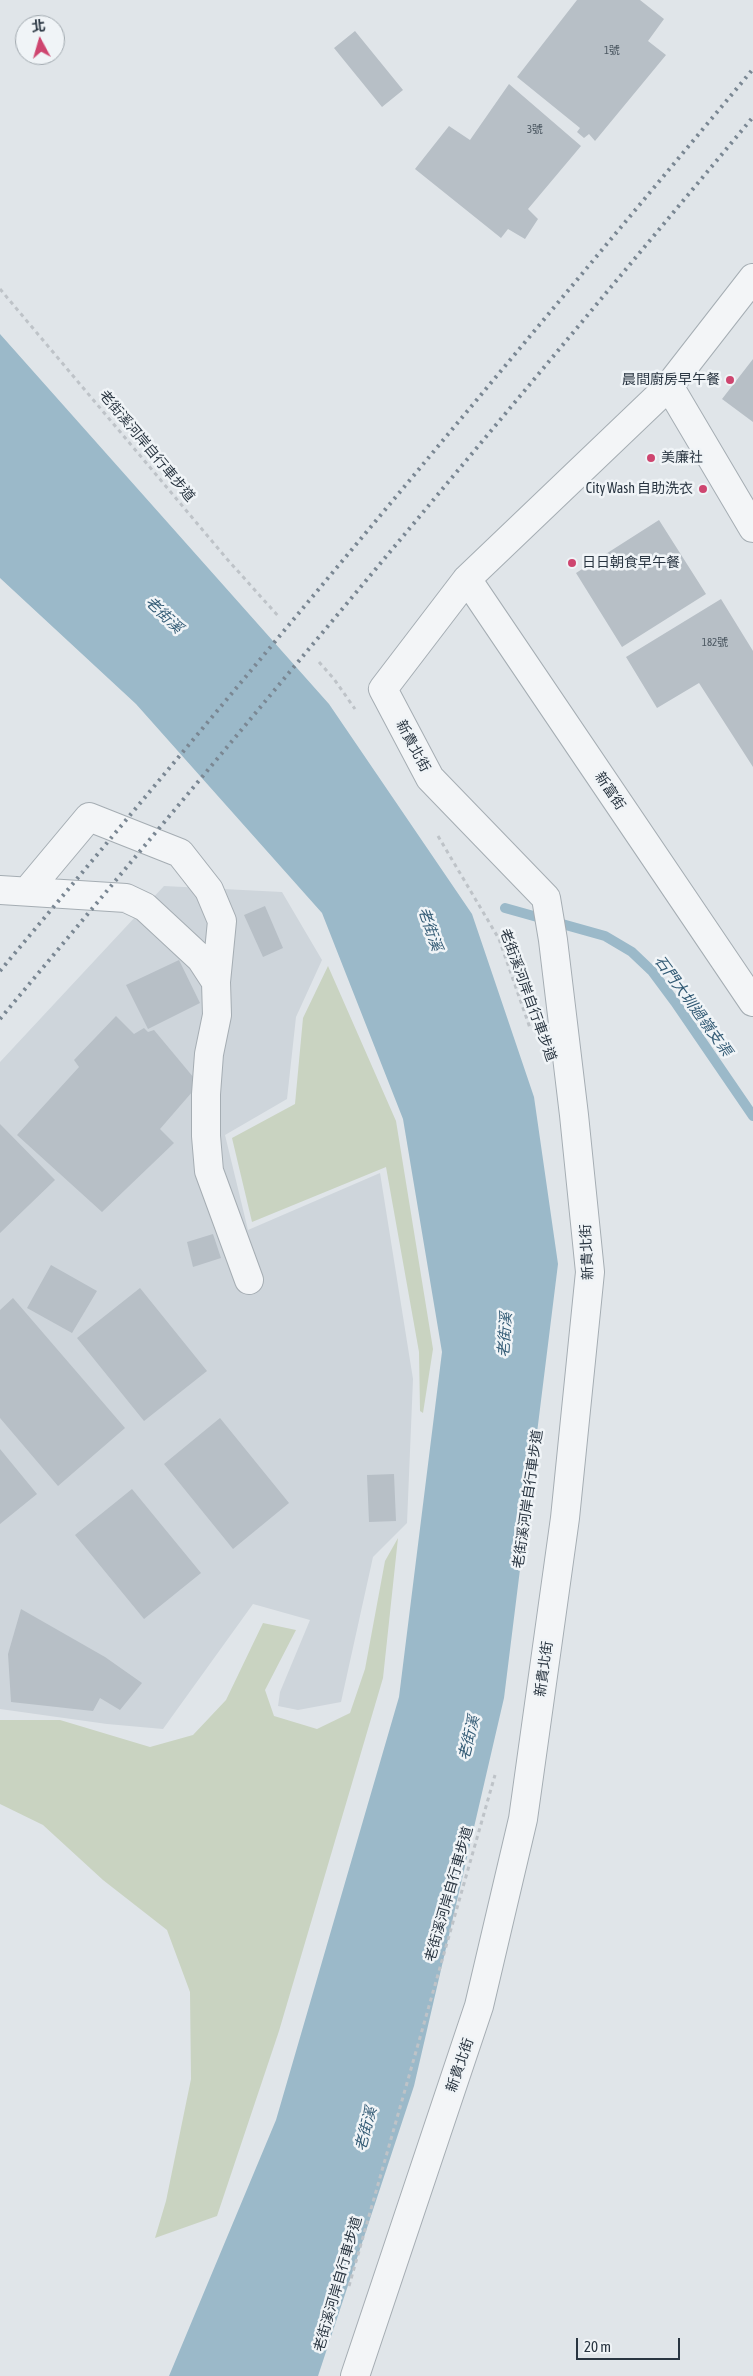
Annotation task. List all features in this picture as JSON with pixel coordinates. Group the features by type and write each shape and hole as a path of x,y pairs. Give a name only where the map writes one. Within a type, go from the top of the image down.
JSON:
{"street":[{"path":"467,579 669,386 753,278"},
{"path":"669,386 753,528"},
{"name":"新貴北街","path":"355,2376 479,2006 523,1819 561,1547 590,1272 553,940 546,898 430,778 382,689 467,579"},
{"name":"新富街","path":"467,579 753,1002"},
{"path":"28,890 89,818 180,853 208,890 222,921 216,982 217,1015 209,1054 206,1094 208,1162 250,1280"},
{"path":"0,890 28,890 126,898 145,907 202,959 216,982"}],"path":[{"name":"老街溪河岸自行車步道","path":"0,289 227,559 279,617"},
{"path":"319,662 334,679 356,711"},
{"name":"老街溪河岸自行車步道","path":"437,834 499,939 533,1037"},
{"name":"老街溪河岸自行車步道","path":"348,2290 495,1772"}],"shaded area":[{"path":"164,886 282,892 322,960 296,1017 287,1099 225,1135 248,1230 380,1173 413,1379 407,1523 373,1557 341,1702 298,1710 278,1706 280,1692 310,1620 253,1604 163,1729 107,1724 0,1709 0,1062"}],"green space":[{"path":"328,966 396,1121 433,1349 423,1413 420,1411 419,1352 386,1167 252,1222 232,1138 295,1104 303,1018"},
{"path":"398,1538 383,1678 279,2031 217,2216 155,2238 166,2201 191,2079 190,1992 167,1930 103,1880 43,1825 0,1804 0,1720 60,1720 150,1747 193,1735 226,1700 263,1623 296,1630 265,1690 274,1716 317,1729 350,1713 365,1669 385,1561"}],"water":[{"name":"老街溪","path":"0,334 329,704 472,914 534,1097 558,1264 504,1698 414,2086 318,2376 169,2376 276,2120 399,1697 442,1352 403,1119 322,913 136,704 0,578"}],"building":[{"path":"577,0 640,0 664,19 648,41 666,55 595,141 589,134 584,138 577,132 580,128 517,77"},
{"path":"355,31 403,90 382,107 334,48"},
{"path":"509,84 581,146 528,209 538,219 525,239 508,229 501,238 415,169 449,126 470,140"},
{"path":"753,359 753,422 722,399"},
{"path":"659,520 706,594 622,647 576,573"},
{"path":"721,599 753,651 753,767 699,683 657,708 626,657"},
{"path":"265,906 283,948 263,957 244,915"},
{"path":"179,960 200,1003 148,1029 126,985"},
{"path":"116,1016 134,1034 144,1028 148,1032 154,1030 199,1084 160,1129 174,1143 102,1212 17,1135 79,1067 74,1060"},
{"path":"0,1124 55,1180 0,1233"},
{"path":"213,1234 221,1258 193,1267 187,1242"},
{"path":"51,1265 97,1291 72,1333 27,1308"},
{"path":"140,1288 207,1371 144,1421 77,1338"},
{"path":"13,1298 125,1428 58,1486 0,1418 0,1310"},
{"path":"220,1418 289,1503 233,1549 164,1464"},
{"path":"0,1449 37,1494 0,1524"},
{"path":"394,1474 396,1521 369,1522 367,1475"},
{"path":"132,1489 201,1573 144,1619 75,1535"},
{"path":"21,1609 105,1657 142,1683 120,1710 100,1698 93,1711 11,1702 8,1654"}],"waterway":[{"name":"石門大圳過嶺支渠","path":"505,908 605,936 632,952 652,971 675,1002 753,1116"}],"railway":[{"path":"0,971 753,69"},
{"path":"0,1019 753,117"}],"place":[{"name":"晨間廚房早午餐","path":"730,380"},
{"name":"美廉社","path":"651,458"},
{"name":"City Wash 自助洗衣","path":"703,489"},
{"name":"日日朝食早午餐","path":"572,563"}]}
